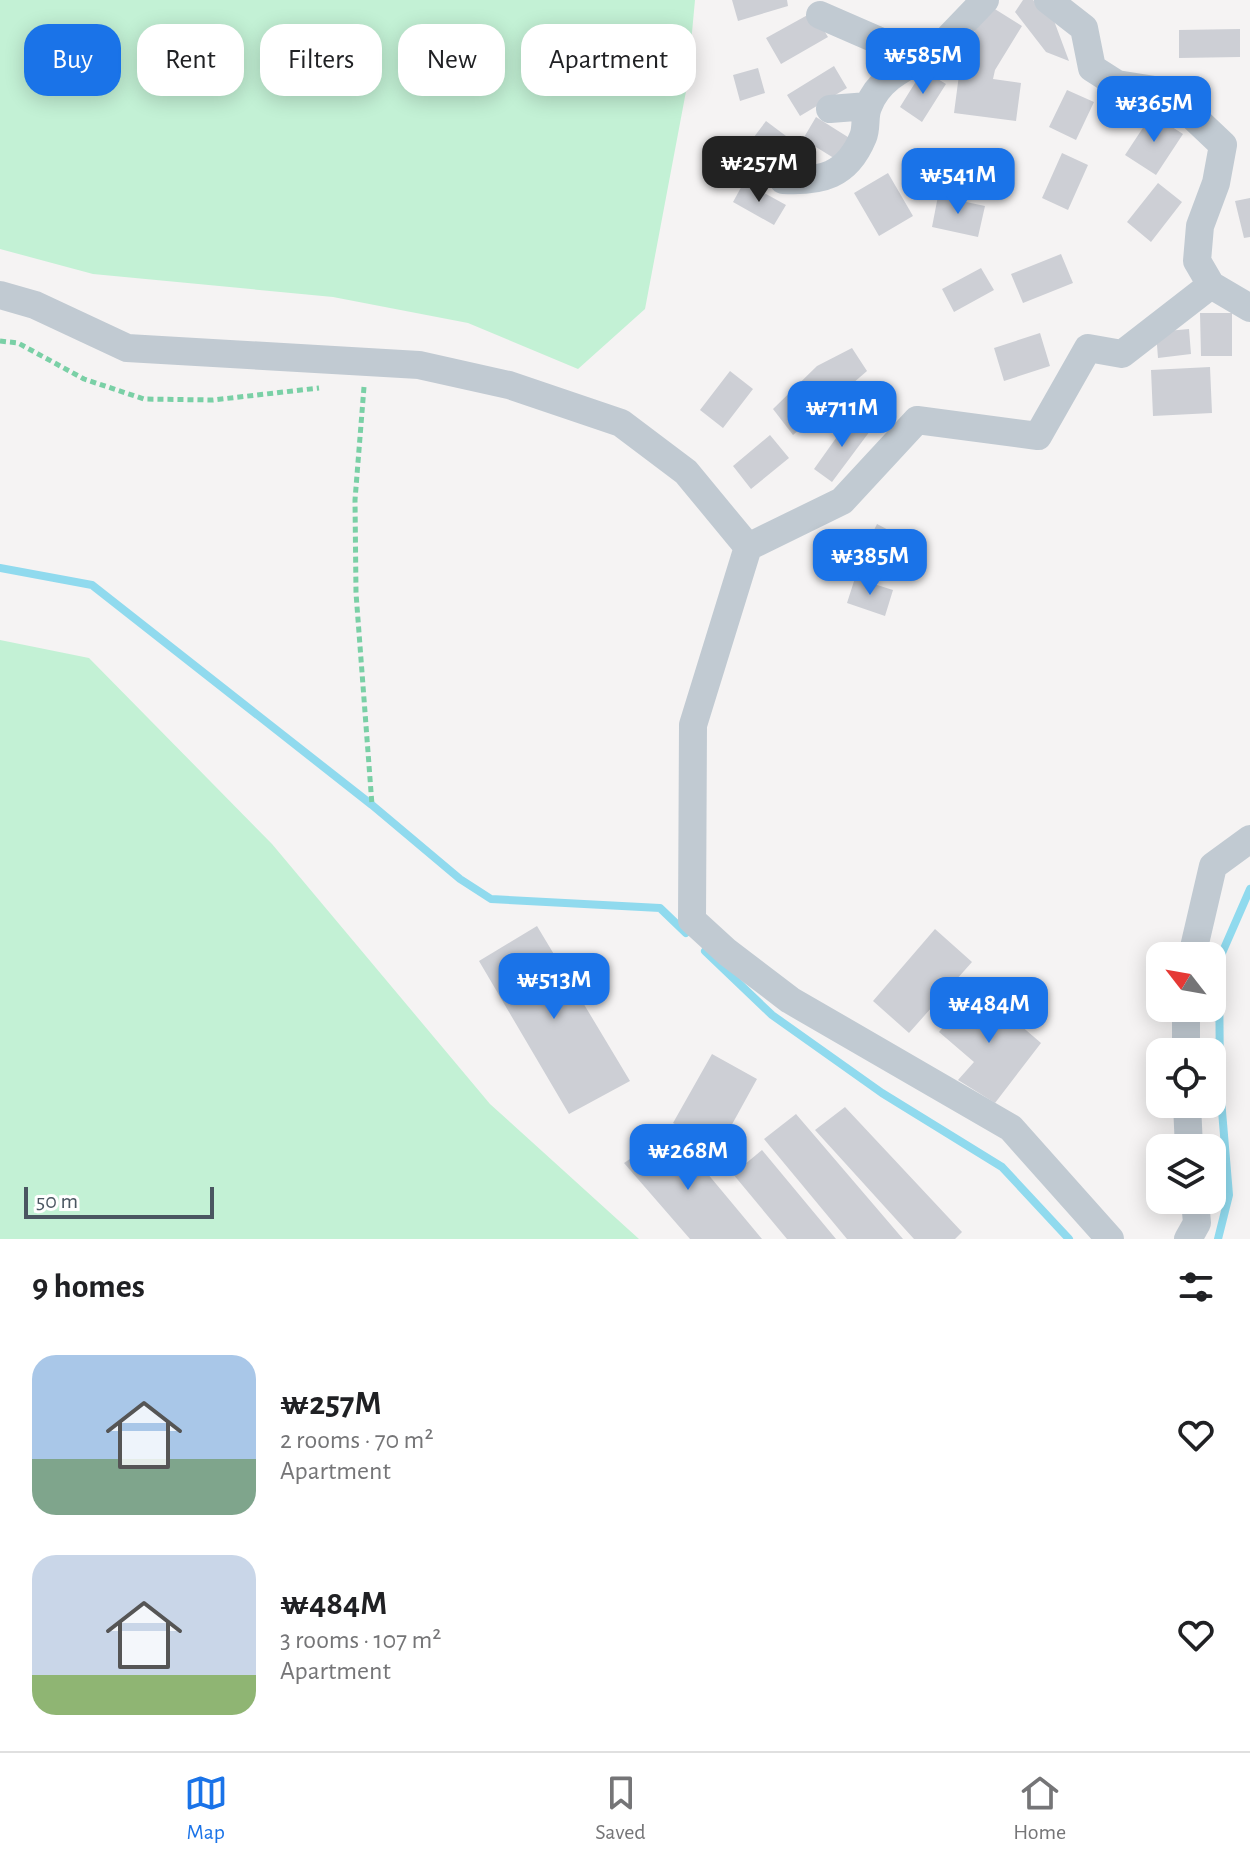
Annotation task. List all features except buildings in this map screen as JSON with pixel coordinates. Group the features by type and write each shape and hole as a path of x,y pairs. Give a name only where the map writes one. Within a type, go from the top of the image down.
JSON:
{"street":[{"path":"783,180 813,182 840,170 863,137 868,106 892,73 940,47 985,0"},
{"path":"1048,0 1084,28 1092,68 1117,84 1167,92 1223,145 1216,183 1200,226 1197,261 1211,285 1250,308"},
{"path":"820,15 921,59"},
{"path":"830,109 868,106"},
{"path":"1110,1239 1011,1128 790,1000 727,952 692,920 693,725 748,547 842,501 917,420 1038,436 1088,348 1122,354 1211,285"},
{"path":"0,295 35,305 127,348 364,374 419,365 509,385 621,423 686,472 748,547"},
{"path":"1194,942 1213,866 1250,839"},
{"path":"1188,1239 1197,1223 1196,1214"}],"path":[{"path":"0,341 18,343 84,379 144,399 213,400 285,389 332,388"},
{"path":"348,387 364,374"},
{"path":"364,374 355,500 356,593 372,805"}],"green space":[{"path":"0,0 695,0 693,24 521,24 521,96 685,96 645,309 578,369 468,323 333,297 93,274 0,249"},
{"path":"0,640 89,658 272,844 490,1104 639,1239 0,1239"}],"waterway":[{"path":"0,568 92,585 372,805 460,879 491,899 660,908 686,933"},
{"path":"1218,1239 1229,1195 1220,1087 1219,960 1250,889"},
{"path":"705,951 772,1015 882,1093 1002,1167 1069,1239"}]}
